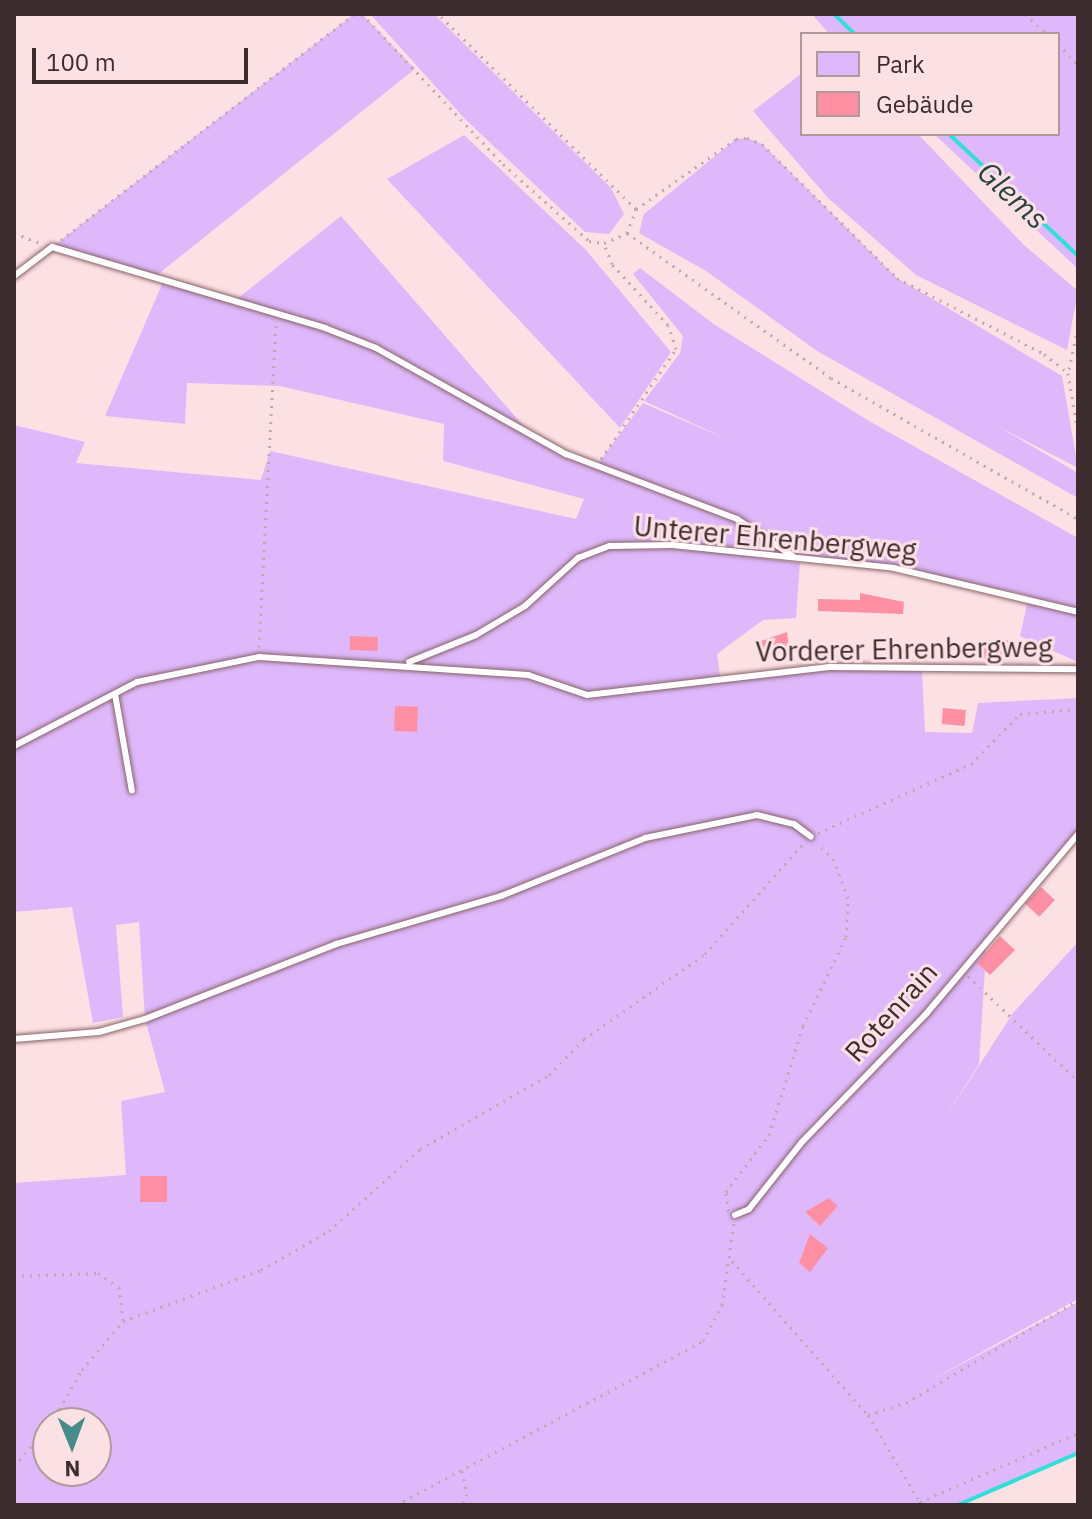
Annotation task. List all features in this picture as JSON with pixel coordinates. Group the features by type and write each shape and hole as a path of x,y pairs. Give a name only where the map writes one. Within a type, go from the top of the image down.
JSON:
{"lane":[{"path":"14,276 52,247 376,348 476,407 596,466 737,519 793,556"},
{"name":"Unterer Ehrenbergweg","path":"401,664 476,635 525,606 578,558 610,546 793,556 958,579 1078,612"},
{"name":"Vorderer Ehrenbergweg","path":"14,746 115,694 181,668 259,657 401,664 528,675 587,695 829,667 1078,669"},
{"path":"115,694 132,791"},
{"path":"14,1039 99,1032 145,1019 336,944 501,896 645,838 757,815 794,824 811,837"},
{"name":"Rotenrain","path":"735,1215 749,1209 1078,834"}],"path":[{"path":"14,233 52,247 354,14"},
{"path":"362,14 503,164 589,241 604,243 627,233 636,209 736,139 747,138 762,144 897,278 1044,354 1068,373"},
{"path":"438,14 636,209"},
{"path":"1025,14 1045,32"},
{"path":"1060,46 1078,65"},
{"path":"627,233 831,378 1078,519"},
{"path":"596,466 676,349 668,325 612,264 604,243"},
{"path":"259,657 277,315"},
{"path":"1078,328 1068,373 1078,433"},
{"path":"60,1407 82,1370 123,1321 261,1270 329,1231 420,1149 549,1075 584,1039 705,954 811,837 971,764 1020,714 1078,709"},
{"path":"396,1505 703,1341 722,1305 732,1261 735,1215 727,1211 726,1192 779,1113 803,1026 846,937 848,898 834,860 811,837"},
{"path":"960,968 1078,1081"},
{"path":"732,1261 868,1415 917,1504 1078,1433"},
{"path":"14,1276 98,1273 119,1287 123,1321"},
{"path":"868,1415 906,1403 1078,1300"},
{"path":"14,1466 32,1446"},
{"path":"462,1470 467,1494 462,1505"}],"green space":[{"path":"354,14 362,14 415,69 152,279 52,247"},
{"path":"370,14 434,14 611,188 624,214 609,234 585,232 465,119"},
{"path":"812,14 1078,14 1078,269 936,136 1060,136 1060,32 827,32"},
{"path":"800,75 800,136 920,136 1024,245 1078,291 1067,350 916,275 828,198 753,111"},
{"path":"464,135 585,249 671,352 620,428 387,179"},
{"path":"747,138 762,144 897,278 1062,376 1078,468 1001,428 1078,473 1078,498 817,351 706,271 639,233 644,214 736,139"},
{"path":"341,216 533,437 596,466 643,403 731,441 644,401 680,353 683,336 633,274 640,268 715,325 869,421 1078,538 1078,603 1072,609 1078,612 1078,662 1020,636 1029,595 894,568 728,554 800,563 796,618 763,620 717,654 720,676 586,693 829,667 922,671 925,732 972,733 978,703 1078,698 1078,830 987,937 979,1064 938,1129 1013,1013 1078,942 1078,1299 924,1384 1078,1302 1078,1453 958,1505 14,1505 14,1183 126,1175 121,1101 165,1092 145,1019 139,922 116,925 123,1017 93,1023 72,907 14,912 14,425 85,442 76,463 261,480 270,451 576,519 584,499 443,461 444,424 280,386 187,383 185,424 105,416 163,282 232,303"}],"building":[{"path":"860,593 904,602 903,614 818,611 818,599 860,600"},
{"path":"787,632 789,649 763,652 761,641"},
{"path":"350,636 378,637 377,651 350,650"},
{"path":"977,640 1010,640 1010,659 977,659"},
{"path":"395,706 418,707 417,732 394,731"},
{"path":"943,708 966,710 965,726 942,724"},
{"path":"1041,887 1055,900 1039,917 1025,904"},
{"path":"1000,936 1015,950 990,975 977,963"},
{"path":"140,1176 167,1176 167,1202 140,1202"},
{"path":"829,1198 838,1206 820,1226 805,1212"},
{"path":"810,1234 828,1248 810,1272 799,1263"}],"waterway":[{"name":"Glems","path":"834,14 853,32"},
{"name":"Glems","path":"951,136 1078,256"},
{"path":"958,1505 1078,1453"}]}
